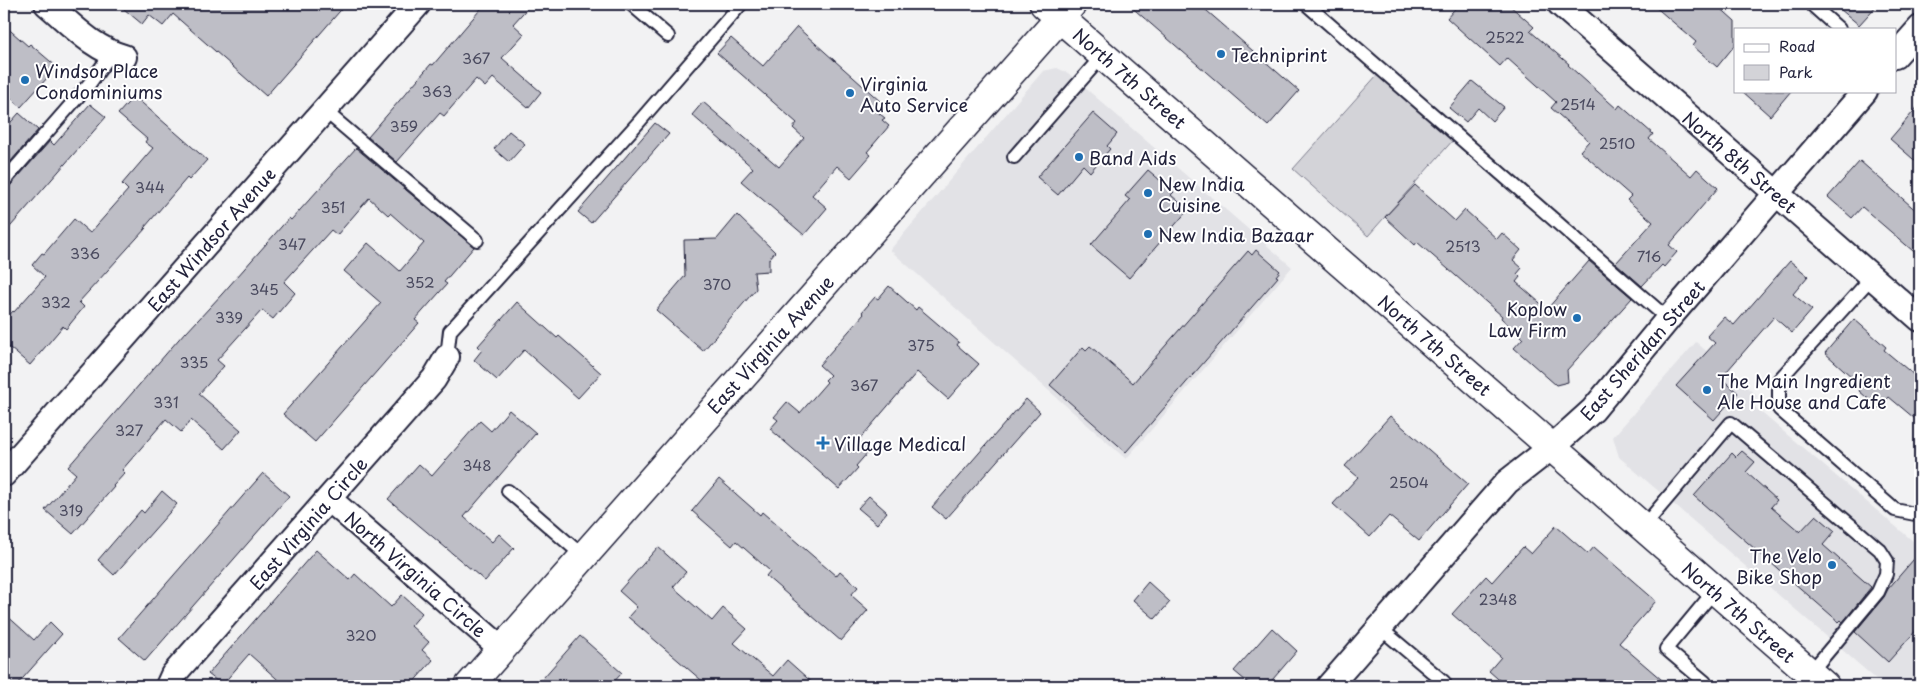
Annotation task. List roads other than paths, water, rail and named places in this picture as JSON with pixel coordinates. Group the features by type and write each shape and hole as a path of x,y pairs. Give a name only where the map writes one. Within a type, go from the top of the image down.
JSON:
{"main road":[{"name":"North 7th Street","path":"1059,8 1103,56 1818,680"},
{"name":"East Virginia Avenue","path":"469,686 1059,8"}],"street":[{"path":"47,4 91,42 117,56"},
{"name":"East Windsor Avenue","path":"4,474 418,4"},
{"name":"North 8th Street","path":"1560,4 1920,319"},
{"path":"1896,55 1920,28"},
{"name":"East Sheridan Street","path":"1328,686 1507,482 1552,447 1593,410 1668,319 1864,92"},
{"name":"East Virginia Circle","path":"168,686 173,675 434,379 446,357"},
{"name":"North Virginia Circle","path":"329,499 502,649"}],"lane":[{"path":"632,4 668,36"},
{"path":"446,357 450,331 638,123 741,4"},
{"path":"1306,4 1668,319"},
{"path":"1811,4 1838,28"},
{"path":"4,181 90,83 117,56"},
{"path":"1014,157 1103,56"},
{"path":"324,110 477,240"},
{"path":"1872,277 1779,380 1779,409 1894,510 1920,515"},
{"path":"1643,526 1731,423 1880,550 1887,561 1886,574 1878,592 1818,680"},
{"path":"508,492 583,556"},
{"path":"1705,682 1666,649 1715,590"},
{"path":"1380,628 1444,682"}],"place":[{"name":"Techniprint","path":"1221,54"},
{"name":"Windsor Place Condominiums","path":"25,80"},
{"name":"Virginia Auto Service","path":"850,93"},
{"name":"Band Aids","path":"1079,157"},
{"name":"New India Cuisine","path":"1148,193"},
{"name":"New India Bazaar","path":"1148,234"},
{"name":"Koplow Law Firm","path":"1577,318"},
{"name":"The Main Ingredient Ale House and Cafe","path":"1707,390"},
{"name":"Village Medical","path":"823,443"},
{"name":"The Velo Bike Shop","path":"1832,565"}]}
